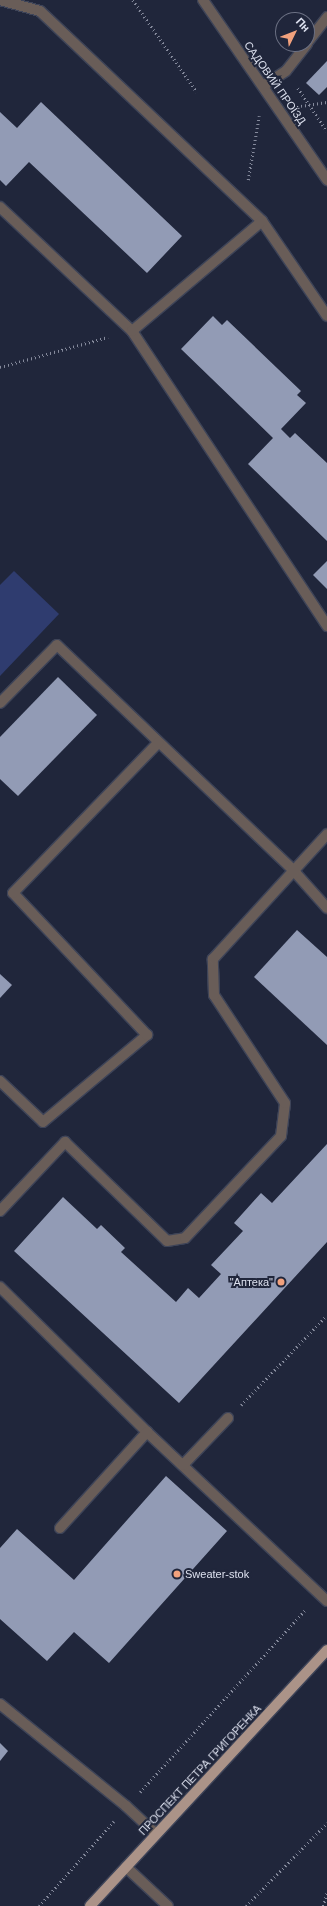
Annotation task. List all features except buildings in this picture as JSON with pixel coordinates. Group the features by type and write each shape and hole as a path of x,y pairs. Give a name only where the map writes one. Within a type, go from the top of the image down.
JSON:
{"main road":[{"name":"ПРОСПЕКТ ПЕТРА ГРИГОРЕНКА","path":"90,1906 327,1650"}],"street":[{"name":"САДОВИЙ ПРОЇЗД","path":"203,0 327,180"},
{"path":"4,3 40,11 245,204 262,221 327,316"},
{"path":"315,33 327,16"},
{"path":"263,86 286,71 301,52"},
{"path":"0,207 132,330 327,626"},
{"path":"132,330 262,221"},
{"path":"0,703 57,645 158,744 293,870 327,908"},
{"path":"0,1081 43,1122 147,1035 13,893 158,744"},
{"path":"0,1211 65,1142 167,1241 185,1238 281,1136 285,1103 214,995 213,959 327,834"},
{"path":"0,1287 147,1432 324,1598"},
{"path":"183,1465 228,1418"},
{"path":"60,1528 147,1432"},
{"path":"0,1704 126,1806 156,1834"},
{"path":"126,1867 168,1906"}],"path":[{"path":"133,0 197,92"},
{"path":"286,71 327,131"},
{"path":"245,204 263,86"},
{"path":"0,367 132,330"},
{"path":"228,1418 327,1315"},
{"path":"39,1906 126,1806 324,1598"},
{"path":"246,1906 327,1823"},
{"path":"323,1906 327,1892"}],"shaded area":[{"path":"14,571 59,614 0,676 0,585"}],"place":[{"name":"\"Аптека\"","path":"281,1282"},
{"name":"Sweater-stok","path":"177,1574"}]}
